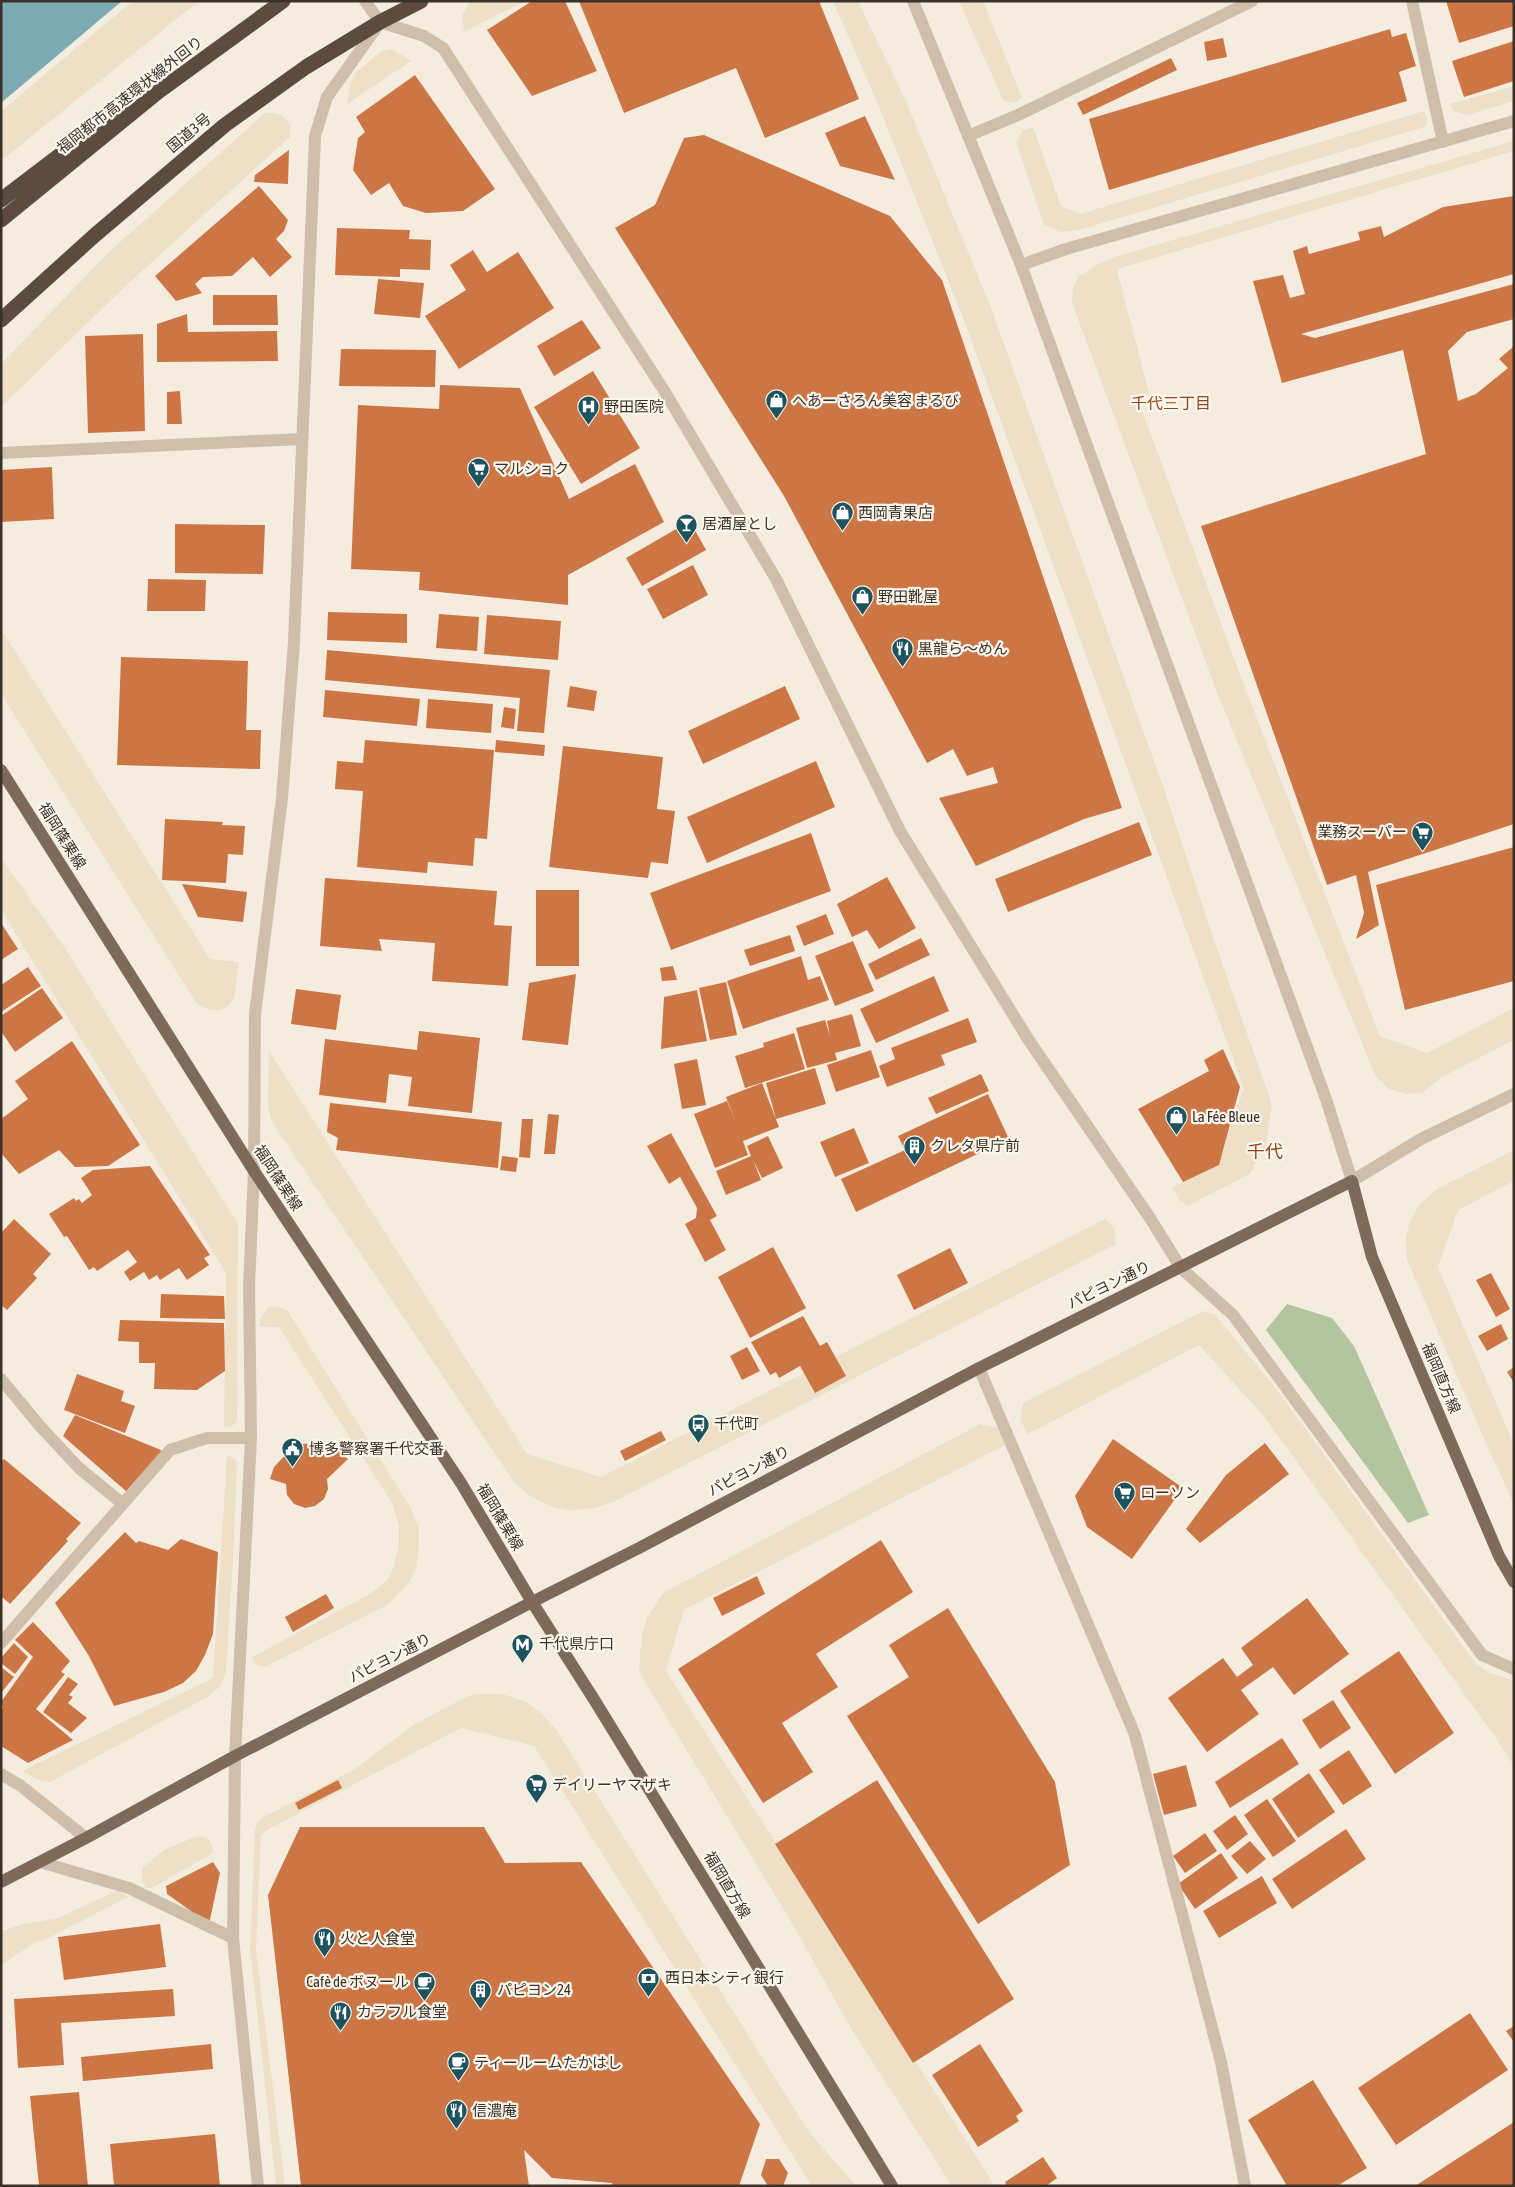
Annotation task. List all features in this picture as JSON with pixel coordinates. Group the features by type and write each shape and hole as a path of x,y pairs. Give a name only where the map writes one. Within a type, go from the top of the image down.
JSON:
{"highway":[{"path":"1,200 228,28 269,1"},
{"path":"1,209 269,1"},
{"name":"福岡都市高速環状線外回り","path":"1,220 158,92 283,1"},
{"name":"国道3号","path":"1,320 95,235 225,125 306,67 380,22 421,1"}],"main road":[{"name":"福岡篠栗線","path":"1,770 254,1171 461,1483 532,1602"},
{"name":"パピヨン通り","path":"1,1882 86,1838 234,1756 639,1548 979,1368 1352,1181"},
{"name":"福岡直方線","path":"1352,1181 1372,1256 1498,1556 1514,1582"},
{"name":"福岡直方線","path":"532,1602 606,1718 892,2186"}],"street":[{"path":"365,1 380,22 424,36 443,48 648,366 776,579 900,832 1028,1039 1150,1218 1181,1268 1233,1316 1482,1655 1514,1669"},
{"path":"913,1 1021,265 1326,1099 1352,1181"},
{"path":"968,136 1018,115 1252,1"},
{"path":"1412,1 1443,142"},
{"path":"258,2186 233,1938 234,1756 251,1438 250,1286 254,1171 255,1014 282,798 294,642 315,136 327,97 380,22"},
{"path":"1021,265 1076,246 1514,121"},
{"path":"1,452 301,438"},
{"name":"パピヨン通り","path":"1352,1181 1421,1138 1514,1094"},
{"path":"979,1368 1135,1735 1221,2062 1245,2186"},
{"path":"1,1379 39,1425 79,1468 123,1504"},
{"path":"1,1643 170,1450 207,1438 251,1438"},
{"path":"1,1774 21,1786 86,1838"},
{"path":"40,1862 129,1888 233,1938"}],"green space":[{"path":"1287,1304 1332,1318 1354,1346 1429,1515 1408,1523 1266,1330"}],"shaded area":[{"path":"133,1 199,1 1,161 1,111"},
{"path":"470,1 525,1 464,32 462,16"},
{"path":"833,1 858,1 905,99 990,305 1163,786 1214,940 1272,1104 1266,1144 1250,1174 1187,1206 1180,1201 1172,1188 1216,1163 1244,1089 962,315 879,107"},
{"path":"959,1 983,1 1022,98 1014,103 1003,100"},
{"path":"392,49 411,61 347,104 350,84 356,72 382,51"},
{"path":"1514,86 1514,101 1467,115 1453,111 1450,104"},
{"path":"1424,111 1427,118 1426,126 1421,128 1079,230 1060,232 1044,225 1016,142 1023,130 1033,127 1061,206 1080,214"},
{"path":"265,113 276,113 284,117 290,125 290,137 131,281 1,407 1,364 110,251"},
{"path":"1514,141 1514,151 1117,269 1149,394 1138,400 1244,685 1380,1036 1427,1053 1514,1008 1514,1040 1442,1077 1422,1093 1406,1094 1389,1089 1376,1077 1218,695 1078,319 1072,302 1073,287 1078,277 1096,265 1114,257"},
{"path":"1,629 210,959 239,962 234,998 228,1006 220,1010 207,1009 197,1004 1,694"},
{"path":"1,858 65,948 238,1224 237,1422 232,1426 224,1427 226,1273 1,910"},
{"path":"269,1051 527,1454 601,1477 1105,1219 1114,1228 1116,1244 613,1502 594,1508 570,1511 552,1507 530,1496 514,1482 272,1122 268,1107"},
{"path":"1514,1150 1514,1181 1458,1210 1438,1267 1514,1445 1514,1504 1407,1260 1406,1240 1409,1224 1419,1205 1439,1188"},
{"path":"277,1306 287,1310 410,1507 419,1528 419,1548 416,1568 410,1581 389,1604 265,1667 256,1664 252,1657 370,1594 387,1580 394,1567 399,1543 399,1526 392,1503 279,1327 260,1327 260,1319 269,1307"},
{"path":"1203,1311 1215,1314 1281,1395 1476,1664 1488,1672 1514,1681 1514,1766 1493,1734 1263,1415 1199,1345 1028,1434 1020,1420 1023,1403"},
{"path":"980,1424 1005,1429 1009,1443 684,1610 666,1671 995,2186 952,2186 852,2030 789,1918 639,1672 642,1635 648,1616 663,1593"},
{"path":"227,1455 235,1459 237,1464 226,1671 221,1686 209,1696 50,1782 41,1781 22,1771 213,1678"},
{"path":"502,1694 525,1701 541,1713 555,1728 809,2132 856,2186 812,2186 534,1746 461,1728 267,1830 261,1835 256,1949 285,2186 276,2186 250,1948 255,1830 257,1823 262,1818 355,1769 415,1724 468,1696"},
{"path":"197,1836 209,1839 213,1853 152,1888 146,1888 142,1882 142,1868 164,1850"},
{"path":"118,1890 128,1897 41,1942 39,1940 1,1965 1,1931 24,1924 58,1918"}],"water":[{"path":"1,1 122,1 1,103"}],"building":[{"path":"532,1 565,1 597,71 532,96 487,30"},
{"path":"579,1 819,1 859,99 765,138 736,68 624,113"},
{"path":"1446,1 1514,1 1514,26 1459,43"},
{"path":"1390,29 1392,37 1406,33 1416,66 1399,72 1407,101 1109,190 1089,119"},
{"path":"1223,38 1227,57 1207,61 1204,42"},
{"path":"1514,41 1514,81 1464,97 1452,61"},
{"path":"1171,58 1177,70 1083,115 1077,103"},
{"path":"415,75 495,189 463,211 426,213 403,206 389,183 371,195 353,170 358,138 365,132 356,117"},
{"path":"865,116 895,180 840,166 825,133"},
{"path":"704,135 890,216 942,280 1122,808 1084,819 976,866 939,798 998,783 993,767 967,776 953,749 927,763 784,496 615,228 655,205 684,138"},
{"path":"289,150 288,184 254,182 255,175"},
{"path":"259,186 288,220 284,231 276,239 292,257 270,277 253,257 232,276 203,277 195,284 202,293 176,301 155,276"},
{"path":"1514,196 1514,274 1301,334 1315,338 1514,284 1514,319 1467,332 1448,351 1458,401 1476,394 1508,368 1499,359 1514,346 1514,824 1368,872 1379,925 1356,939 1364,913 1356,875 1327,885 1201,526 1426,454 1403,350 1282,383 1253,281 1283,275 1290,298 1305,294 1293,251 1307,246 1309,254 1360,240 1358,232 1381,226 1384,237 1443,207"},
{"path":"337,228 410,230 409,239 431,240 430,270 400,269 400,277 335,275"},
{"path":"473,250 487,272 518,252 554,308 459,369 425,316 466,290 450,265"},
{"path":"378,279 424,283 420,318 374,314"},
{"path":"213,295 277,295 278,325 213,325"},
{"path":"187,314 188,332 277,331 278,361 157,362 157,324"},
{"path":"582,320 601,348 554,376 537,346"},
{"path":"143,334 145,431 88,433 85,336"},
{"path":"341,349 436,350 435,387 339,386"},
{"path":"593,371 640,448 581,484 534,407"},
{"path":"440,385 520,388 569,499 635,464 664,522 568,575 568,605 419,590 420,572 351,569 358,405 439,409"},
{"path":"180,391 182,424 167,424 167,392"},
{"path":"52,467 54,519 1,522 1,470"},
{"path":"690,521 706,550 642,586 626,558"},
{"path":"175,524 265,525 263,574 175,573"},
{"path":"693,565 708,595 663,619 647,589"},
{"path":"148,579 206,580 205,611 147,611"},
{"path":"328,612 407,614 407,643 327,640"},
{"path":"439,614 479,617 477,651 436,648"},
{"path":"487,615 561,621 558,660 484,654"},
{"path":"327,650 550,670 544,733 517,731 520,698 325,680"},
{"path":"121,657 248,661 246,730 261,730 260,769 117,765"},
{"path":"570,686 597,691 594,711 567,707"},
{"path":"785,686 800,719 703,764 688,731"},
{"path":"325,690 420,699 417,726 323,717"},
{"path":"428,699 493,704 491,733 426,728"},
{"path":"504,707 516,709 514,729 501,727"},
{"path":"365,740 494,750 487,839 475,838 473,866 428,862 427,873 357,867 363,791 335,789 337,761 363,763"},
{"path":"496,740 545,745 544,756 495,752"},
{"path":"563,746 663,757 657,809 675,811 668,864 651,862 648,878 549,867"},
{"path":"816,761 835,807 707,863 687,817"},
{"path":"165,819 223,822 222,825 245,826 243,855 228,854 226,883 162,880"},
{"path":"1139,822 1152,855 1008,912 995,879"},
{"path":"811,833 831,891 671,950 650,893"},
{"path":"1514,847 1514,981 1405,1010 1376,885"},
{"path":"887,877 916,928 879,949 867,930 852,937 837,904"},
{"path":"325,878 497,891 494,925 512,926 508,986 432,981 435,943 379,939 382,951 320,946"},
{"path":"182,884 247,892 243,922 198,917"},
{"path":"536,890 579,890 579,966 536,966"},
{"path":"826,914 834,934 804,946 796,926"},
{"path":"1,923 18,949 1,960"},
{"path":"790,935 795,951 750,966 744,950"},
{"path":"921,938 930,955 876,980 868,964"},
{"path":"853,941 874,991 835,1006 815,956"},
{"path":"801,956 808,980 820,976 829,1000 743,1029 727,981"},
{"path":"673,966 677,980 662,981 660,968"},
{"path":"28,967 41,986 1,1012 1,985"},
{"path":"576,974 568,1045 522,1040 529,983"},
{"path":"934,976 949,1011 876,1043 860,1009"},
{"path":"726,982 737,1035 710,1040 699,988"},
{"path":"42,988 63,1018 15,1052 1,1031 1,1016"},
{"path":"296,989 341,995 336,1030 291,1024"},
{"path":"697,990 707,1041 661,1049 664,997"},
{"path":"852,1014 861,1046 835,1053 837,1060 807,1068 796,1028 825,1020 830,1036 827,1021"},
{"path":"968,1018 977,1042 941,1055 945,1065 887,1087 879,1066 895,1059 891,1048"},
{"path":"419,1031 480,1038 472,1113 408,1106 412,1077 389,1074 386,1103 319,1095 325,1039 417,1050"},
{"path":"794,1033 805,1069 745,1088 735,1056 764,1047 763,1043"},
{"path":"72,1041 140,1145 108,1166 75,1167 59,1150 19,1174 1,1153 1,1119 28,1099 15,1081"},
{"path":"1223,1049 1240,1087 1219,1165 1183,1182 1138,1109 1209,1071 1204,1060"},
{"path":"871,1050 880,1077 836,1092 827,1065"},
{"path":"697,1059 706,1105 682,1109 674,1064"},
{"path":"815,1068 826,1104 776,1119 766,1083"},
{"path":"981,1074 989,1091 936,1114 928,1098"},
{"path":"762,1083 779,1127 743,1141 748,1155 715,1168 694,1114 727,1101 736,1123 726,1097"},
{"name":"クレタ県庁前","path":"988,1094 1009,1139 856,1212 841,1179 905,1150 898,1136"},
{"path":"330,1103 502,1122 498,1168 336,1150 338,1138 327,1132"},
{"path":"548,1114 559,1115 555,1154 544,1154"},
{"path":"522,1119 533,1119 530,1158 519,1157"},
{"path":"854,1128 869,1163 835,1177 820,1142"},
{"path":"671,1133 717,1216 710,1220 726,1250 705,1262 685,1224 696,1218 697,1208 680,1177 669,1184 647,1146"},
{"path":"768,1136 783,1168 762,1178 753,1160 761,1180 726,1195 716,1171 751,1156 747,1146"},
{"path":"502,1156 518,1158 516,1172 500,1170"},
{"path":"150,1166 210,1255 204,1258 209,1265 187,1280 179,1268 160,1280 157,1275 149,1280 144,1272 130,1281 124,1272 137,1262 128,1250 97,1271 94,1267 89,1270 67,1236 64,1237 49,1214 74,1198 76,1201 79,1199 82,1203 92,1195 81,1178 93,1170"},
{"path":"14,1219 51,1254 33,1274 37,1278 7,1310 1,1305 1,1233"},
{"path":"773,1247 806,1308 750,1338 718,1277"},
{"path":"950,1248 968,1283 914,1310 897,1275"},
{"path":"1491,1273 1510,1309 1496,1317 1476,1280"},
{"path":"161,1294 224,1296 225,1319 160,1318"},
{"path":"803,1316 820,1346 827,1342 846,1376 815,1393 800,1366 779,1378 776,1372 770,1375 751,1342"},
{"path":"120,1320 224,1323 225,1371 197,1390 154,1389 155,1363 139,1363 139,1342 118,1341"},
{"path":"1501,1324 1508,1339 1487,1351 1478,1336"},
{"path":"747,1347 760,1371 742,1380 730,1356"},
{"path":"1514,1367 1514,1383 1507,1372"},
{"path":"77,1374 124,1391 121,1401 135,1406 125,1433 64,1410"},
{"path":"75,1415 161,1450 161,1453 127,1492 63,1436"},
{"path":"661,1431 666,1440 625,1461 620,1451"},
{"name":"ローソン","path":"1113,1439 1183,1488 1132,1559 1087,1527 1075,1496"},
{"path":"1265,1443 1289,1474 1200,1543 1186,1529 1226,1475"},
{"path":"302,1444 328,1445 348,1459 327,1479 328,1489 324,1499 315,1506 305,1508 294,1504 287,1495 286,1484 270,1479 274,1467 291,1449"},
{"path":"4,1459 81,1523 66,1539 68,1541 10,1604 1,1596 1,1462"},
{"path":"125,1532 136,1543 139,1541 168,1550 181,1539 218,1552 213,1634 196,1671 183,1683 164,1692 114,1706 89,1656 55,1603"},
{"path":"881,1540 913,1592 816,1654 838,1687 782,1723 813,1772 763,1803 678,1669"},
{"path":"757,1576 765,1594 722,1616 713,1598"},
{"path":"326,1594 334,1608 293,1632 285,1617"},
{"path":"1307,1598 1349,1654 1294,1695 1273,1667 1241,1690 1259,1714 1207,1752 1168,1698 1223,1658 1237,1677 1253,1665 1241,1648"},
{"path":"948,1608 1055,1782 1070,1865 978,1924 847,1716 909,1677 889,1645"},
{"path":"33,1622 70,1661 61,1672 65,1674 36,1709 73,1740 28,1763 1,1746 1,1711 3,1707 1,1702 33,1657 15,1640"},
{"path":"14,1643 28,1657 15,1674 1,1663 1,1658"},
{"path":"1399,1651 1454,1733 1395,1774 1340,1691"},
{"path":"1,1667 14,1677 1,1693"},
{"path":"68,1677 78,1684 69,1695 73,1697 68,1703 87,1718 71,1733 43,1712"},
{"path":"1333,1700 1351,1728 1320,1749 1302,1720"},
{"path":"1282,1738 1299,1764 1230,1808 1215,1782"},
{"path":"1349,1750 1372,1786 1343,1805 1319,1770"},
{"path":"1186,1765 1197,1806 1164,1815 1153,1774"},
{"path":"1309,1773 1335,1812 1298,1838 1272,1799"},
{"path":"338,1780 342,1788 299,1810 295,1803"},
{"path":"877,1780 1014,1999 913,2063 775,1844"},
{"path":"1267,1799 1296,1841 1273,1857 1244,1815"},
{"path":"1235,1815 1248,1834 1227,1850 1213,1831"},
{"name":"パピヨン24","path":"300,1827 484,1827 505,1863 581,1862 760,2124 739,2186 613,2186 612,2183 552,2178 524,2150 529,2186 301,2186 268,1895"},
{"path":"1346,1829 1366,1859 1292,1909 1272,1879"},
{"path":"1205,1833 1217,1851 1185,1873 1173,1856"},
{"path":"1250,1841 1266,1859 1247,1874 1231,1856"},
{"path":"1221,1853 1238,1878 1195,1909 1178,1884"},
{"path":"213,1862 220,1873 209,1924 167,1894 166,1886"},
{"path":"1262,1876 1277,1903 1219,1938 1203,1911"},
{"path":"160,1924 166,1967 64,1980 58,1937"},
{"path":"173,1989 175,2016 61,2023 64,2065 18,2068 14,1999"},
{"path":"1470,2013 1508,2070 1396,2145 1358,2088"},
{"path":"1514,2026 1514,2042 1506,2031"},
{"path":"211,2044 213,2069 83,2081 81,2057"},
{"path":"980,2044 1023,2111 1016,2116 1019,2121 978,2147 932,2075"},
{"path":"1313,2080 1367,2168 1337,2186 1287,2186 1248,2120"},
{"path":"79,2092 88,2186 39,2186 30,2096"},
{"path":"1514,2122 1514,2186 1415,2186"},
{"path":"215,2134 220,2186 114,2186 110,2144"},
{"path":"1043,2157 1057,2178 1046,2186 1007,2186 1005,2182"},
{"path":"766,2159 779,2159 788,2173 783,2186 768,2186 761,2175"}],"place":[{"name":"へあーさろん美容 まるび","path":"776,420"},
{"name":"野田医院","path":"588,426"},
{"name":"マルショク","path":"478,488"},
{"name":"西岡青果店","path":"842,532"},
{"name":"居酒屋とし","path":"686,543"},
{"name":"野田靴屋","path":"862,616"},
{"name":"黒龍ら〜めん","path":"902,668"},
{"name":"業務スーパー","path":"1423,851"},
{"name":"La Fée Bleue","path":"1176,1136"},
{"name":"クレタ県庁前","path":"914,1165"},
{"name":"千代町","path":"698,1443"},
{"name":"博多警察署千代交番","path":"293,1468"},
{"name":"ローソン","path":"1124,1512"},
{"name":"千代県庁口","path":"523,1663"},
{"name":"デイリーヤマザキ","path":"536,1804"},
{"name":"火と人食堂","path":"324,1958"},
{"name":"西日本シティ銀行","path":"649,1997"},
{"name":"Cafè de ボヌール","path":"425,2001"},
{"name":"パピヨン24","path":"481,2009"},
{"name":"カラフル食堂","path":"341,2031"},
{"name":"ティールームたかはし","path":"458,2082"},
{"name":"信濃庵","path":"456,2130"}],"district":[{"name":"千代三丁目","path":"1171,403"},
{"name":"千代","path":"1265,1152"}]}
